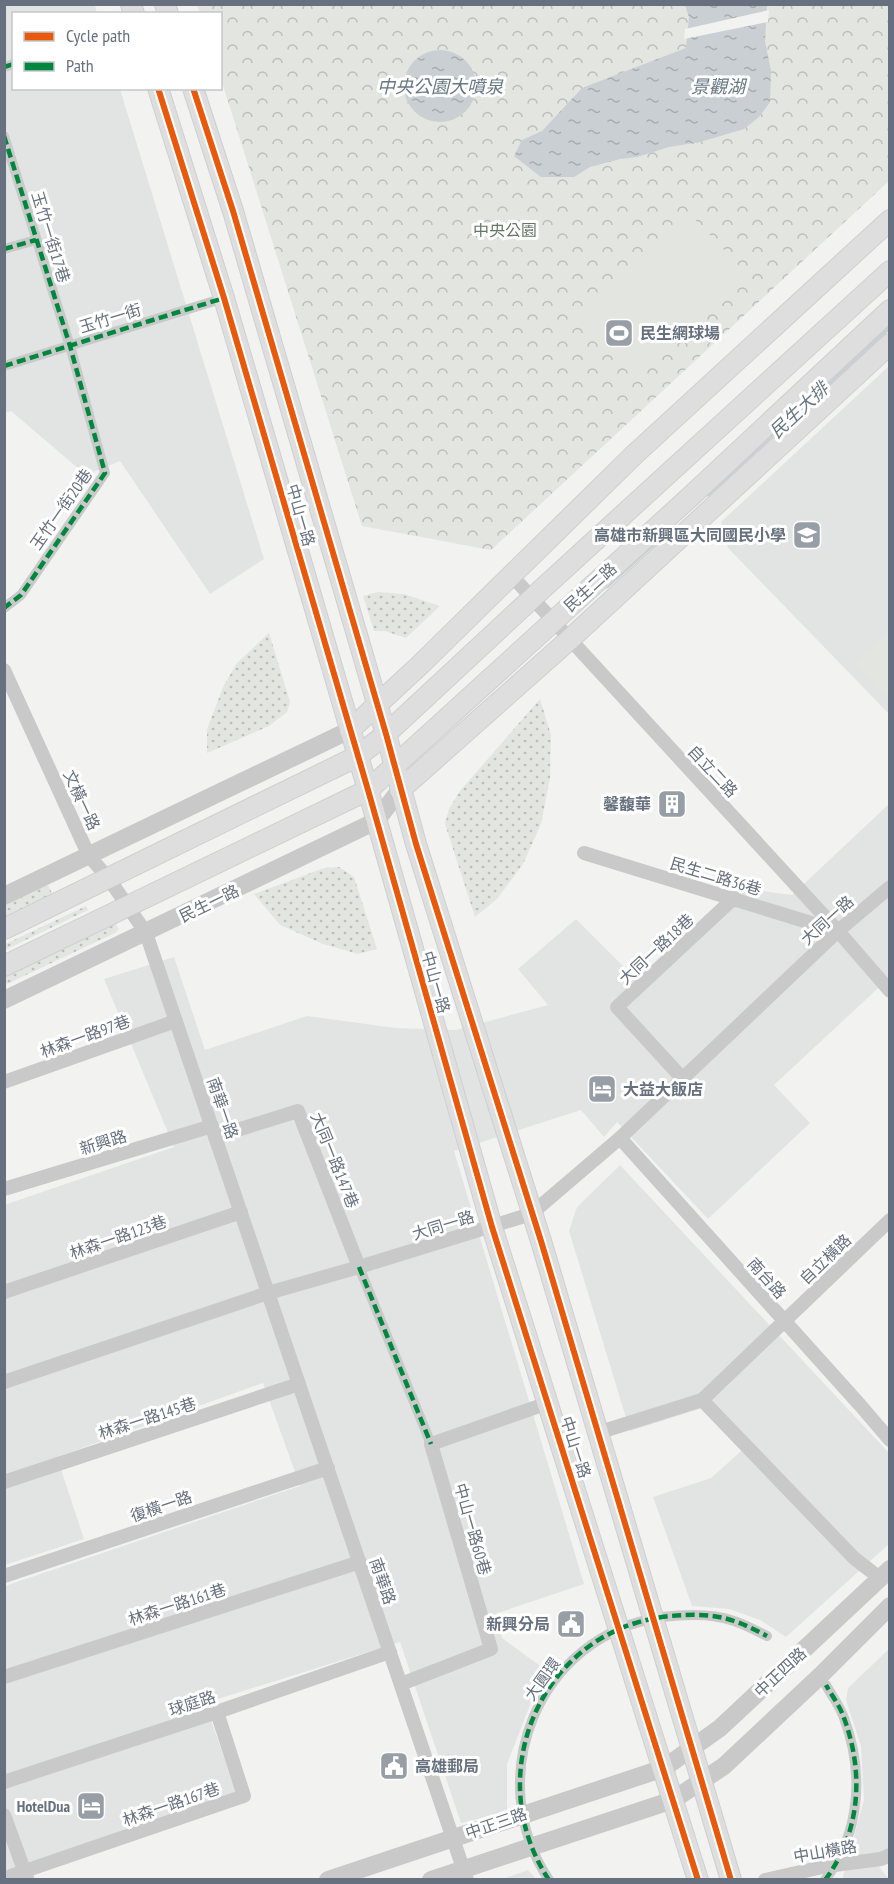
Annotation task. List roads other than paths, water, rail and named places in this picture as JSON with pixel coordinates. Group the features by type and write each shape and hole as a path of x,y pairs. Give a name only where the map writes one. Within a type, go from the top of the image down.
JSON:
{"main road":[{"name":"中山一路","path":"159,90 224,298 368,790 492,1227 698,1880"},
{"name":"中山一路","path":"194,90 233,211 378,705 400,790 531,1214 731,1880"},
{"path":"350,730 634,454 890,220"},
{"name":"民生二路","path":"386,734 531,598 890,271"},
{"name":"民生二路","path":"368,790 690,497 890,310"},
{"path":"400,790 569,640 890,344"},
{"path":"4,929 358,756 386,734"},
{"name":"民生一路","path":"4,966 368,790"}],"street":[{"name":"玉竹一街17巷","path":"4,136 70,346"},
{"path":"4,249 36,240"},
{"name":"玉竹一街","path":"4,366 224,298"},
{"name":"玉竹一街20巷","path":"4,608 21,595 105,473 70,346"},
{"name":"自立二路","path":"511,575 838,931 890,991"},
{"name":"文橫一路","path":"4,670 89,856 109,879 146,933"},
{"path":"4,896 350,730"},
{"name":"民生一路","path":"4,1000 376,821 400,790"},
{"name":"民生二路36巷","path":"584,853 838,931"},
{"name":"大同一路","path":"4,1382 268,1293 531,1214 620,1138 838,931 890,887"},
{"name":"大同一路18巷","path":"682,1078 617,1007 734,898"},
{"name":"南華一路","path":"146,933 268,1293"},
{"name":"林森一路97巷","path":"4,1082 176,1021"},
{"name":"大同一路147巷","path":"214,1131 298,1111 359,1267"},
{"name":"新興路","path":"4,1189 214,1131"},
{"name":"南台路","path":"620,1138 890,1440"},
{"name":"林森一路123巷","path":"4,1292 241,1212"},
{"name":"自立橫路","path":"702,1400 890,1220"},
{"path":"359,1267 431,1444 548,1403"},
{"name":"南華路","path":"268,1293 465,1874"},
{"name":"林森一路145巷","path":"4,1482 299,1384"},
{"path":"597,1433 702,1400 854,1558 885,1574"},
{"name":"中山一路60巷","path":"401,1684 491,1649 431,1444"},
{"name":"復橫一路","path":"4,1576 328,1468"},
{"name":"林森一路161巷","path":"4,1677 360,1563"},
{"name":"中正四路","path":"664,1768 720,1728 885,1574"},
{"name":"中正四路","path":"673,1800 732,1758 820,1676 890,1606"},
{"name":"大圓環","path":"549,1880 537,1862 521,1815 519,1777 525,1738 540,1701 564,1669 595,1643 620,1629 653,1619 684,1614 700,1615 733,1620 767,1636"},
{"name":"球庭路","path":"4,1782 390,1652"},
{"path":"825,1880 836,1865 850,1832 857,1793 855,1753 843,1715 826,1685"},
{"name":"林森一路167巷","path":"26,1875 244,1796 217,1712"},
{"name":"中正三路","path":"328,1880 664,1768"},
{"name":"中正三路","path":"431,1880 465,1874 531,1847 673,1800"},
{"path":"4,1815 26,1875 4,1878"},
{"name":"中山橫路","path":"765,1880 836,1865 880,1859 890,1855"}],"water":[{"name":"景觀湖","path":"685,5 767,5 765,41 771,71 770,102 759,117 744,129 700,142 669,147 637,157 590,167 574,177 541,177 514,156 522,140 542,131 582,88 686,48 689,17"},
{"name":"中央公園大噴泉","path":"440,50 460,56 470,66 476,86 470,106 460,116 440,122 420,116 410,106 404,86 410,66 420,56"}],"waterway":[{"name":"民生大排","path":"708,494 890,327"},
{"name":"民生大排","path":"607,586 663,535"}],"place":[{"name":"民生網球場","path":"619,333"},
{"name":"高雄市新興區大同國民小學","path":"807,535"},
{"name":"馨馥華","path":"672,804"},
{"name":"大益大飯店","path":"602,1089"},
{"name":"新興分局","path":"571,1624"},
{"name":"高雄郵局","path":"394,1766"},
{"name":"HotelDua","path":"91,1806"}],"park label":[{"name":"中央公園","path":"505,230"}]}
